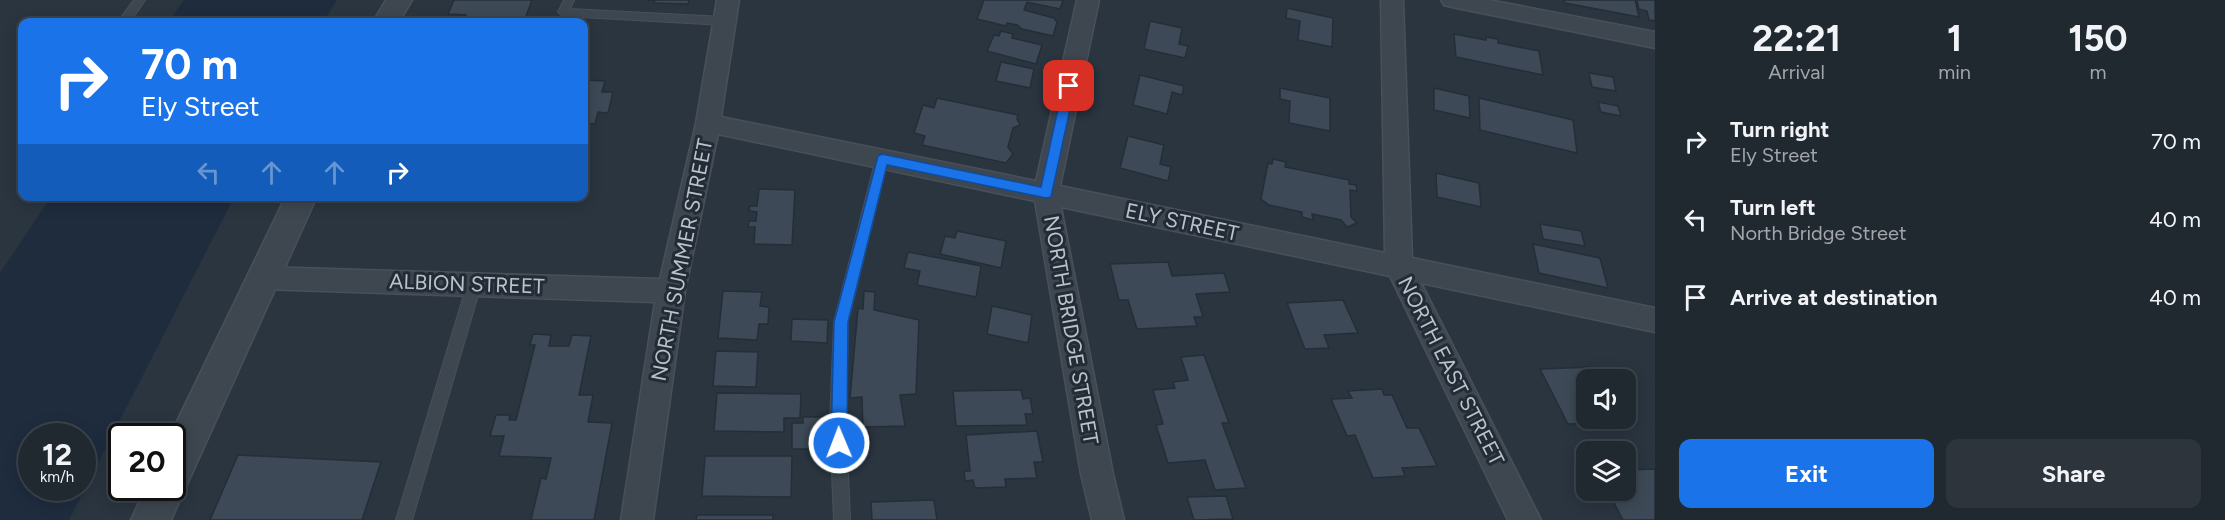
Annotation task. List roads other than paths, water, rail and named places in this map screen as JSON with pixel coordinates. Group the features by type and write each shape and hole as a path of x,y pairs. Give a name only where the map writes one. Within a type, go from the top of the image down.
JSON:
{"street":[{"path":"388,18 399,0"},
{"name":"NORTH BRIDGE STREET","path":"1088,0 1046,193 1097,474 1108,520"},
{"name":"NORTH EAST STREET","path":"1392,0 1399,267 1525,520"},
{"path":"1452,0 1655,40"},
{"name":"NORTH SUMMER STREET","path":"637,520 671,291 708,123 726,10"},
{"name":"ELY STREET","path":"708,123 1655,321"},
{"path":"186,444 300,201"},
{"name":"ALBION STREET","path":"263,278 671,291"},
{"path":"152,520 160,501"}],"lane":[{"path":"128,16 140,0"},
{"path":"569,0 563,12 726,10"},
{"path":"842,520 838,424 841,322 882,159"},
{"path":"404,520 474,285"}],"water":[{"path":"184,0 337,0 326,18 171,18"},
{"path":"48,201 232,201 119,423 108,423 108,444 96,467 96,423 18,423 18,501 79,501 69,520 0,520 0,273"}]}
